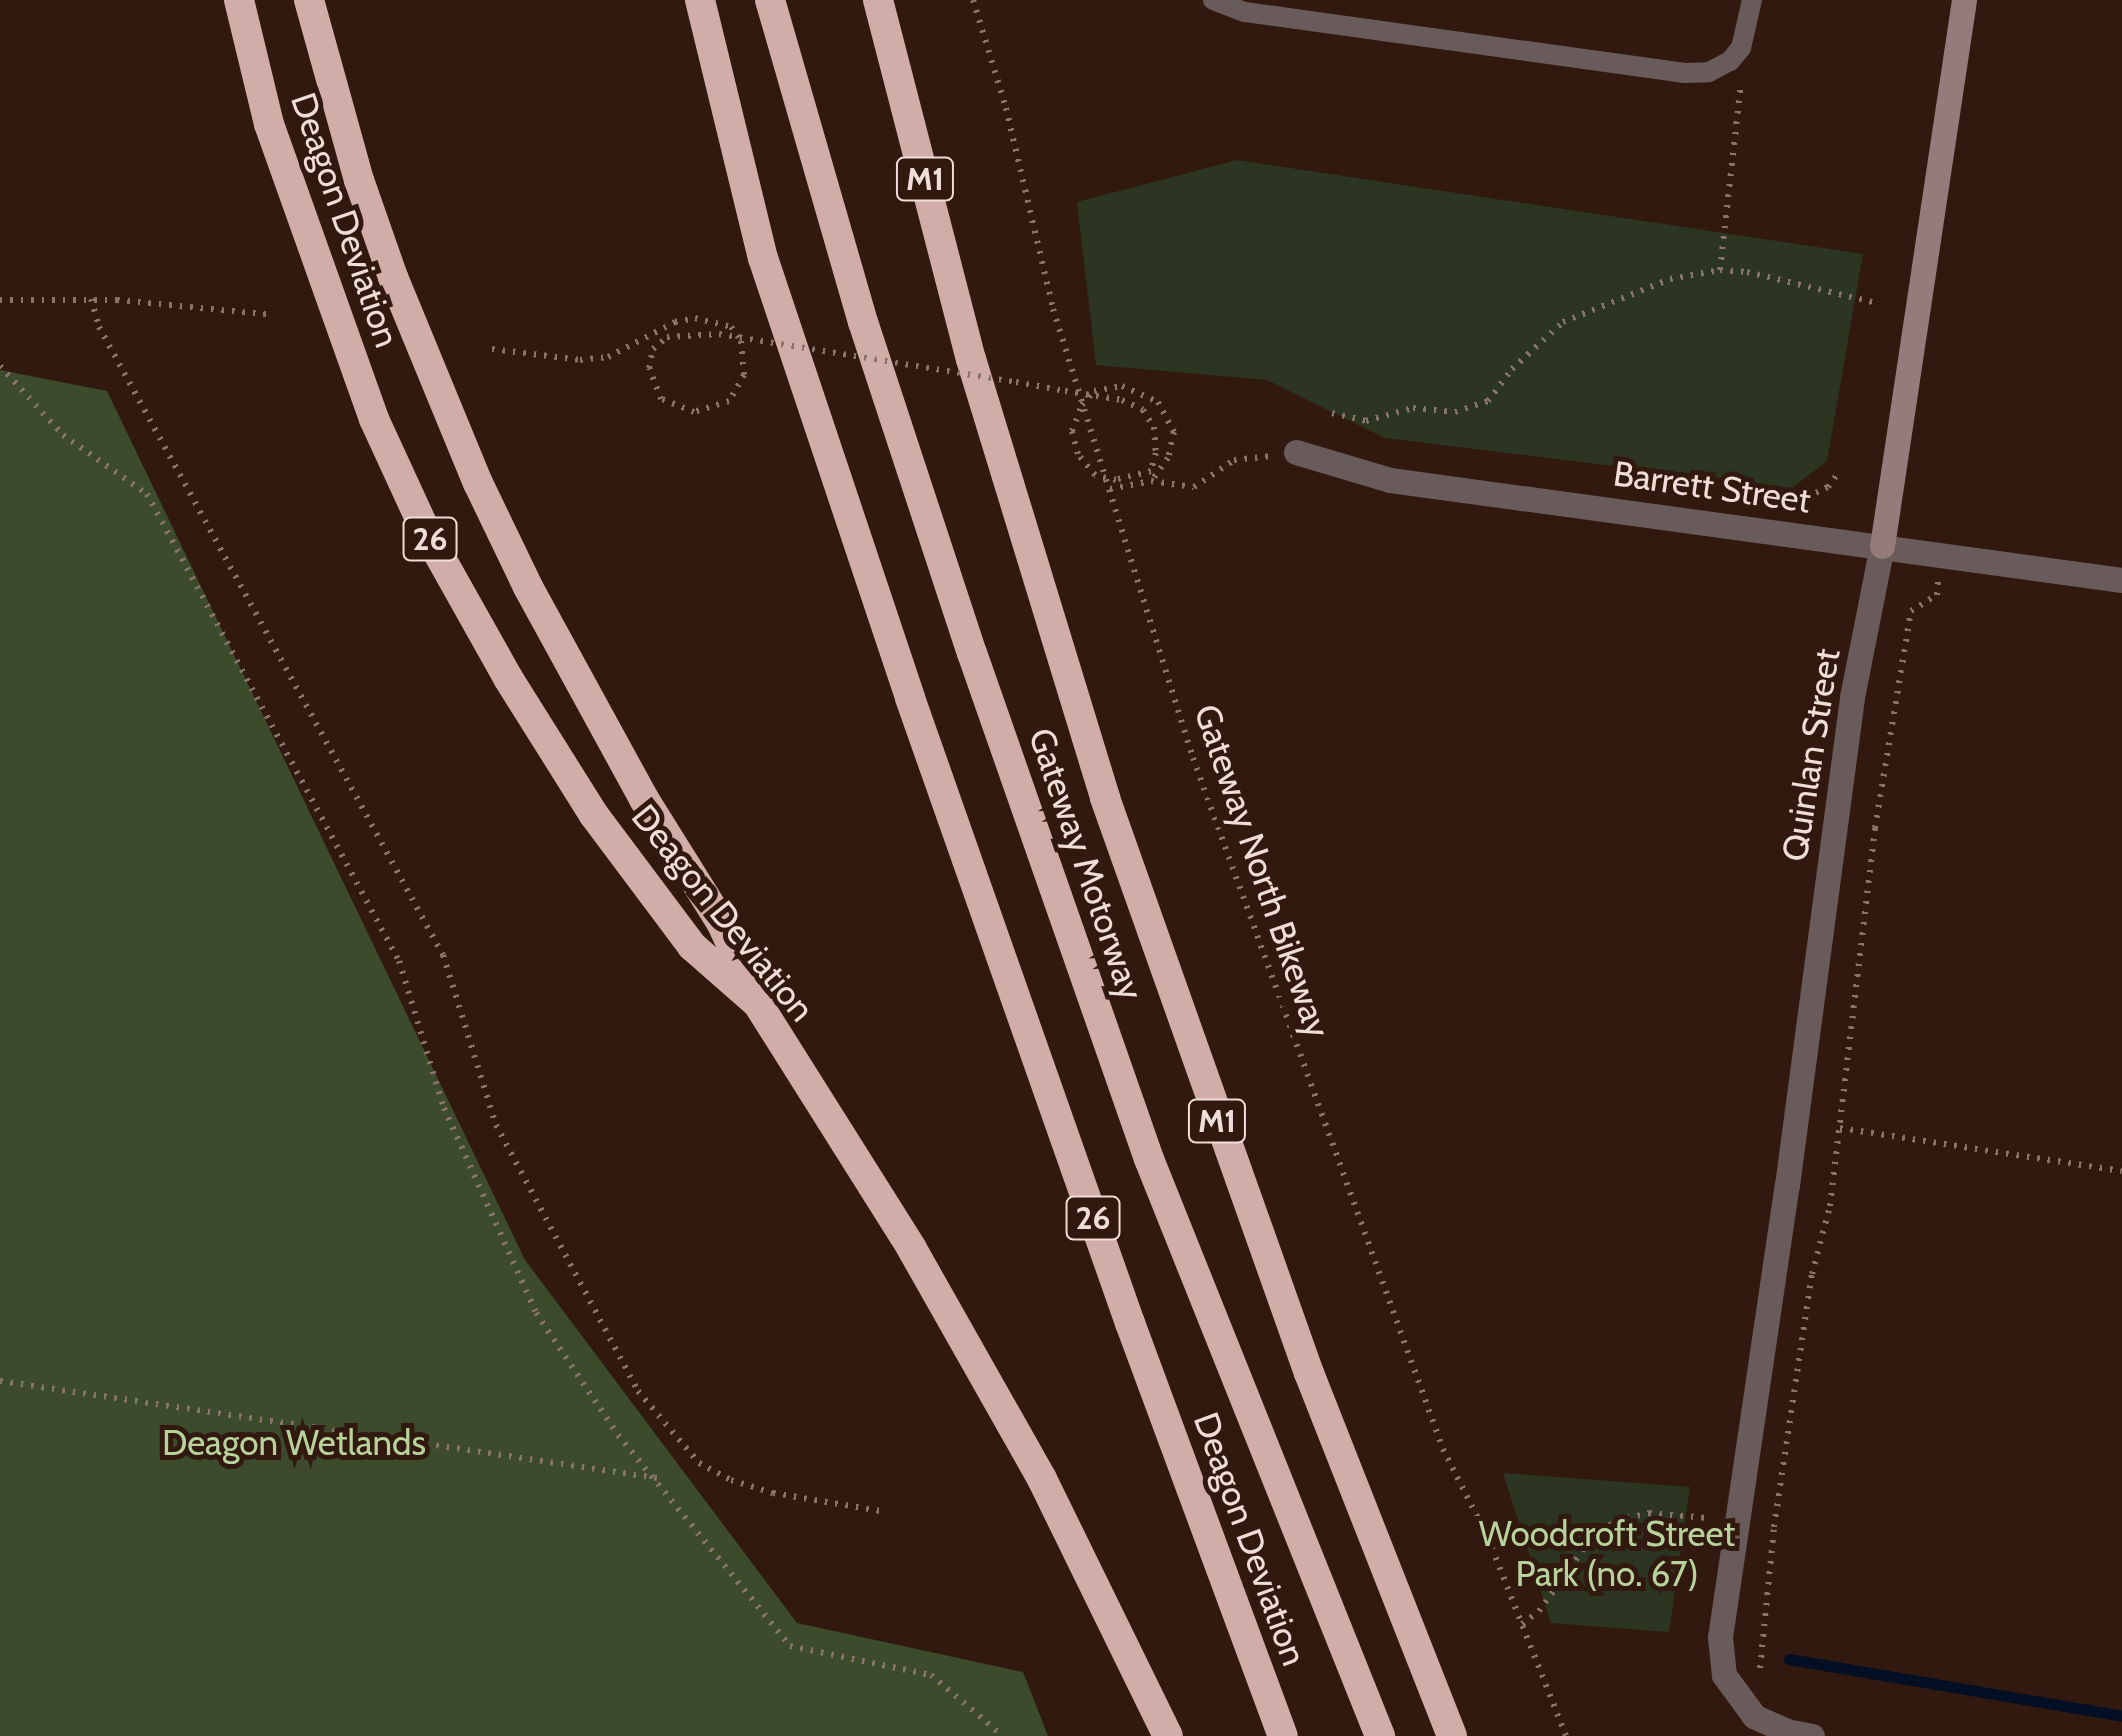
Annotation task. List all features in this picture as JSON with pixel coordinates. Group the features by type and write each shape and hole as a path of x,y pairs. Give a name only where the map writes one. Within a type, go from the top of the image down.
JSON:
{"highway":[{"name":"Deagon Deviation","path":"239,0 269,124 374,420 425,530 508,678 594,815 692,946 758,1004 912,1248 1042,1479 1168,1736"},
{"path":"309,0 359,180 387,261 478,483 528,587 644,799 721,922 758,1004"},
{"path":"682,0 728,125"},
{"name":"Deagon Deviation","path":"700,0 763,258 910,698 1130,1323 1283,1736"},
{"name":"Gateway Motorway","path":"770,0 863,322 972,653 1149,1158 1380,1736"},
{"name":"Gateway Motorway","path":"878,0 971,359 1104,798 1310,1373 1452,1736"}],"street":[{"name":"Quinlan Street","path":"1812,1736 1754,1716 1724,1675 1720,1637 1852,697 1882,546 1964,0"},
{"name":"Barrett Street","path":"1296,452 1390,480 2122,580"}],"lane":[{"path":"1212,0 1245,12 1685,74 1709,72 1730,61 1741,48 1752,0"}],"path":[{"name":"Gateway North Bikeway","path":"973,0 1006,108 1053,309 1193,758 1444,1449 1488,1538 1566,1736"},
{"path":"1720,270 1741,82 1730,61"},
{"path":"1332,413 1366,421 1413,408 1455,412 1488,401 1512,369 1562,322 1670,279 1720,270 1872,302"},
{"path":"0,300 91,300 266,314"},
{"path":"91,300 99,327 444,955 496,1125 638,1391 699,1463 731,1480 772,1493 880,1511"},
{"path":"492,349 580,360 608,357 645,342 676,322 696,318 731,328 741,341 744,375 729,402 694,412 661,399 649,368 653,349 667,337 719,334 1016,382 1065,390 1084,394 1103,396 1143,410 1154,427 1156,453 1151,471 1116,480 1095,474 1078,454 1072,431 1082,404 1094,391 1122,386 1158,402 1174,432 1168,458 1151,481"},
{"path":"0,366 64,435 147,494 399,961 444,1108 536,1313 618,1434 658,1478 790,1646 930,1674 1004,1736"},
{"path":"1110,489 1151,481 1194,487 1234,460 1296,452"},
{"path":"1797,502 1828,487 1839,472"},
{"path":"1761,1679 1758,1655 1774,1527 1840,1128 1875,828 1911,612 1936,595 1938,581"},
{"path":"1902,606 1911,612"},
{"path":"1840,1128 2122,1171"},
{"path":"0,1381 658,1478"},
{"path":"1522,1624 1539,1610 1592,1537 1617,1520 1650,1513 1774,1527"}],"green space":[{"path":"1237,160 1863,254 1827,461 1792,488 1385,438 1267,380 1096,365 1077,202"},
{"name":"Deagon Wetlands","path":"0,370 107,391 525,1260 797,1623 1023,1672 1048,1736 0,1736"},
{"name":"Woodcroft Street Park (no. 67)","path":"1503,1473 1690,1487 1669,1632 1551,1623"}],"waterway":[{"path":"1789,1659 2122,1716"}]}
